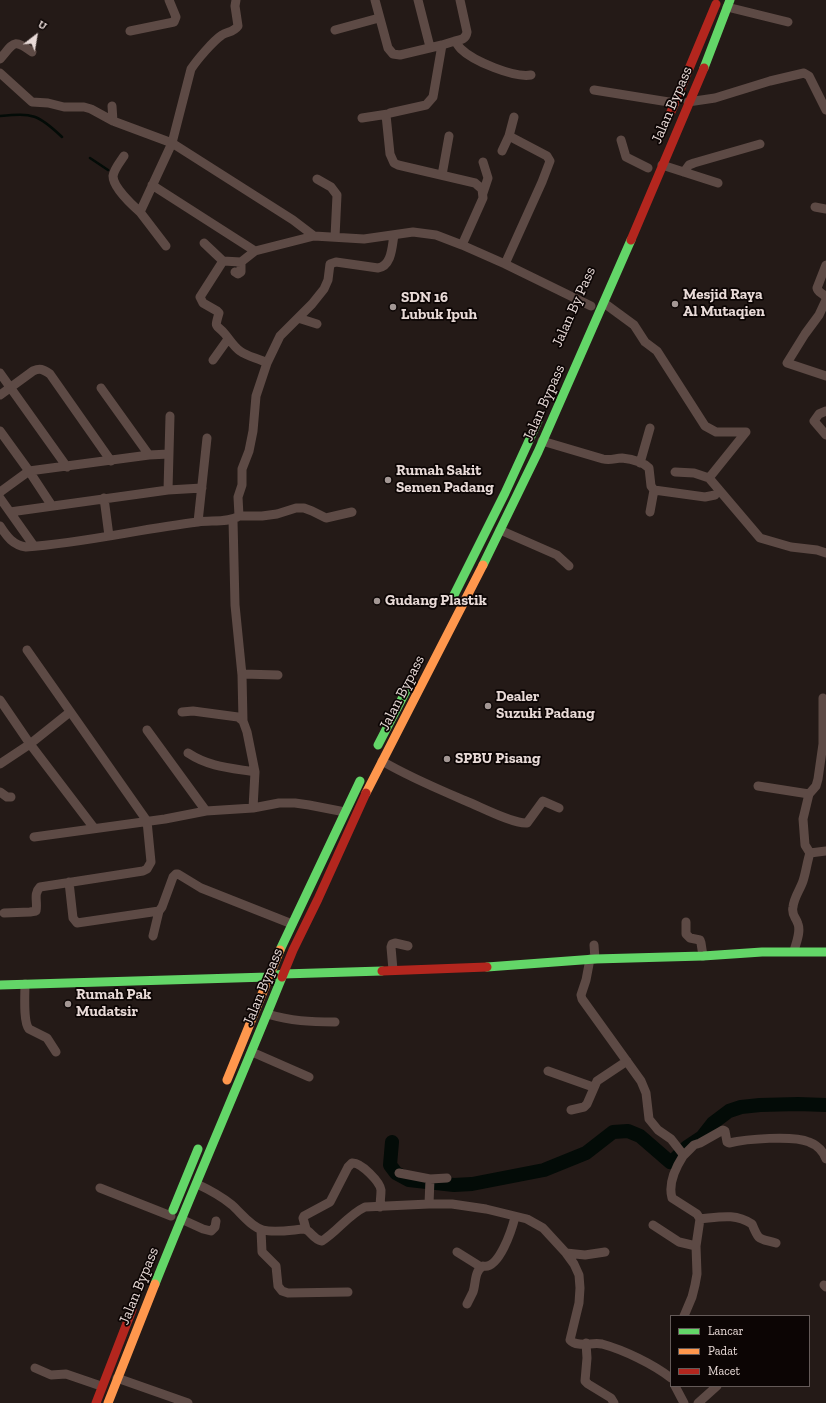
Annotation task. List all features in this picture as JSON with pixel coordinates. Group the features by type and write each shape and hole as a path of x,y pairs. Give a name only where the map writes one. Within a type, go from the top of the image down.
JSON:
{"main road":[{"path":"666,124 718,0"},
{"name":"Jalan Bypass","path":"108,1403 181,1219 252,1052 293,950 382,761 495,541 542,441 604,303 688,102 700,77 728,4"},
{"path":"449,606 520,462 542,412"},
{"path":"484,535 495,541"},
{"path":"374,752 410,683"},
{"path":"345,812 364,772"},
{"name":"Jalan Bypass","path":"224,1086 256,1010 268,977 345,812"},
{"path":"0,985 268,977 283,974 471,968 593,959 703,956 762,952 826,952"},
{"path":"169,1220 201,1141"},
{"path":"150,1267 160,1272"},
{"path":"96,1403 101,1386 136,1300"}],"street":[{"path":"130,31 174,22 176,17 169,0"},
{"path":"140,212 172,143 191,69 222,35 237,28 238,26 235,6 236,0"},
{"path":"375,0 388,48 393,54 400,55 442,45 466,37 467,32 460,0"},
{"path":"418,0 430,47"},
{"path":"728,4 788,22"},
{"path":"335,30 379,18"},
{"path":"455,41 461,49 482,63 518,74 531,75"},
{"path":"0,59 12,44 16,43 21,44 32,52"},
{"path":"362,118 388,114 426,105 430,102 433,97 438,60 442,45"},
{"path":"0,73 32,102 48,103 64,107 84,107 113,121 172,143 293,220 314,236"},
{"path":"688,102 715,98 770,81 804,73 809,76 826,110"},
{"path":"594,90 675,103"},
{"path":"112,106 113,121"},
{"path":"388,114 386,119 387,133 390,154 394,163 475,183 482,189 483,193"},
{"path":"502,151 509,136 514,117"},
{"path":"442,174 449,136"},
{"path":"505,264 550,161 547,156 509,136"},
{"path":"621,140 626,157 648,167"},
{"path":"684,172 689,165 694,163 760,144"},
{"path":"124,156 113,174 114,180 120,191 140,212 166,246"},
{"path":"462,245 483,198 483,193 488,178 483,162"},
{"path":"662,165 718,183"},
{"path":"317,179 331,187 337,195 335,237"},
{"path":"152,185 255,251"},
{"path":"815,207 826,209"},
{"path":"204,243 223,261 241,262 255,251 314,236 364,239 413,232 426,233 436,235 462,245 505,264 591,306"},
{"path":"253,808 255,772 247,732 243,721 242,675 235,605 236,518 238,497 242,485 242,468 249,451 253,431 256,396 267,363 280,336 312,304 324,289 328,280 330,264 336,262 378,268 384,266 388,261 394,235"},
{"path":"223,261 200,297 203,303 219,313 216,325 240,351 267,363"},
{"path":"235,272 238,274 241,272 241,262"},
{"path":"826,265 816,288 824,294 826,299 819,315 787,363 826,376"},
{"path":"604,303 634,325 643,340 657,351 705,426 716,432 746,432 709,478"},
{"path":"298,318 317,324"},
{"path":"213,360 228,339"},
{"path":"0,395 32,371 38,368 43,369 50,374 111,461"},
{"path":"0,373 67,467"},
{"path":"101,388 149,455"},
{"path":"826,411 819,414 814,421 826,435"},
{"path":"168,490 170,416"},
{"path":"640,463 650,428"},
{"path":"0,431 52,506"},
{"path":"198,522 207,438"},
{"path":"542,441 603,459 610,460 624,458 640,463 649,468 651,474 651,486 654,490 650,512"},
{"path":"0,492 29,471 149,455 169,454"},
{"path":"675,472 694,473 709,478 760,538 790,547 826,552"},
{"path":"10,512 168,490 202,488"},
{"path":"654,490 705,497 715,495"},
{"path":"0,498 34,546"},
{"path":"104,498 109,536"},
{"path":"0,526 9,540 26,547 198,522 277,514 296,508 304,508 326,518 352,512"},
{"path":"500,530 557,555 569,566"},
{"path":"4,913 34,912 37,908 36,892 40,887 143,871 147,869 151,862 147,821 27,650"},
{"path":"242,675 278,675"},
{"path":"810,853 804,845 803,819 809,794 816,786 818,779 825,716 823,698"},
{"path":"1,703 30,744 94,828"},
{"path":"182,712 192,711 238,717 243,721"},
{"path":"0,764 30,744 70,712"},
{"path":"147,730 206,811"},
{"path":"188,753 210,764 255,772"},
{"path":"382,761 402,773 483,809 520,823 527,823 543,801 559,808"},
{"path":"758,786 809,794"},
{"path":"0,792 7,797 12,797"},
{"path":"34,837 165,819 206,811 253,808 279,803 295,803 345,812"},
{"path":"810,853 826,851"},
{"path":"794,952 799,926 792,913 793,906 802,882 810,853"},
{"path":"153,936 158,911 162,907 173,877 176,874 201,888 292,924"},
{"path":"69,882 73,918 76,923 158,911"},
{"path":"686,922 686,934 690,938 700,940 703,956"},
{"path":"393,970 392,944 395,943 408,946"},
{"path":"594,945 593,959 581,995 582,999 641,1081 646,1093 649,1119 654,1127 670,1139 682,1153"},
{"path":"25,984 25,1017 27,1027 47,1038 56,1052"},
{"path":"267,1014 305,1022 335,1022"},
{"path":"252,1052 309,1077"},
{"path":"571,1110 584,1107 591,1097 597,1081 627,1061"},
{"path":"548,1071 594,1088"},
{"path":"684,1315 692,1297 697,1274 696,1246 700,1219 697,1214 672,1198 673,1176 682,1153 722,1130 725,1130 727,1142 729,1143 743,1140 790,1139 809,1142 823,1152 826,1159"},
{"path":"380,1207 380,1186 364,1168 358,1164 352,1163 348,1167 330,1202 304,1216 303,1218 306,1229 316,1240 322,1241 358,1211 365,1207 380,1207 429,1204 452,1204 486,1209 527,1219 543,1228 566,1253 574,1264 579,1275 579,1303 570,1340 577,1344 600,1344 621,1350 670,1373"},
{"path":"399,1173 430,1182 447,1178"},
{"path":"429,1204 430,1182"},
{"path":"197,1184 218,1194 254,1226 261,1230 306,1229"},
{"path":"100,1188 169,1220"},
{"path":"700,1219 730,1216 738,1217 752,1224 758,1238 776,1243"},
{"path":"457,1252 481,1267 488,1266 501,1254 508,1241 515,1217"},
{"path":"181,1219 202,1229 211,1231 215,1227 216,1221"},
{"path":"653,1225 679,1242 696,1246"},
{"path":"261,1230 262,1252 276,1266 278,1286 282,1291 288,1293 348,1292"},
{"path":"566,1253 585,1255 605,1252"},
{"path":"468,1304 474,1290 475,1280 481,1267"},
{"path":"586,1343 587,1358 585,1381 611,1398 614,1403"},
{"path":"36,1368 51,1375 66,1374 101,1386"},
{"path":"117,1378 188,1403"},
{"path":"676,1387 684,1403"},
{"path":"698,1403 716,1387"}],"waterway":[{"path":"0,116 28,115 41,119 62,137"},
{"path":"90,158 108,170"},
{"path":"392,1142 390,1165 396,1173 409,1180 454,1185 472,1184 544,1170 586,1153 613,1132 628,1131 640,1136 670,1162 687,1147 702,1137 713,1123 729,1111 741,1107 760,1105 826,1105"}],"traffic: fast":[{"path":"704,68 730,0"},
{"path":"483,565 538,452 631,240"},
{"path":"453,597 505,493 538,421"},
{"path":"378,745 407,689"},
{"path":"280,950 360,781"},
{"path":"487,967 595,959 703,956 762,952 826,952"},
{"path":"0,985 268,977 283,974 382,971"},
{"path":"155,1284 282,977"},
{"path":"173,1210 198,1149"}],"traffic: slow":[{"path":"366,793 483,565"},
{"path":"227,1080 280,950"},
{"path":"108,1403 155,1284"}],"traffic: jam":[{"path":"671,112 716,4"},
{"path":"631,240 704,68"},
{"path":"282,977 293,950 366,793"},
{"path":"382,971 487,967"},
{"path":"96,1403 132,1310"}],"place":[{"name":"Mesjid Raya Al Mutaqien","path":"675,304"},
{"name":"SDN 16 Lubuk Ipuh","path":"393,307"},
{"name":"Rumah Sakit Semen Padang","path":"388,480"},
{"name":"Gudang Plastik","path":"377,601"},
{"name":"Dealer Suzuki Padang","path":"488,706"},
{"name":"SPBU Pisang","path":"447,759"},
{"name":"Rumah Pak Mudatsir","path":"68,1004"}]}
